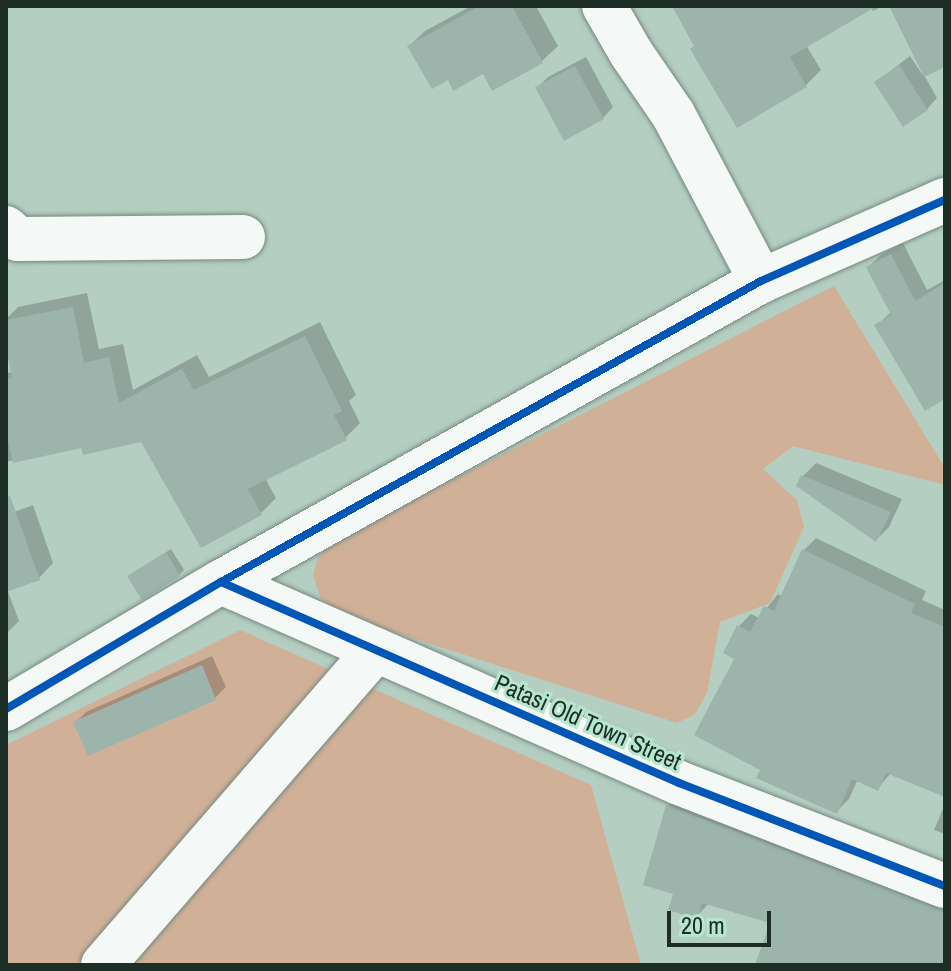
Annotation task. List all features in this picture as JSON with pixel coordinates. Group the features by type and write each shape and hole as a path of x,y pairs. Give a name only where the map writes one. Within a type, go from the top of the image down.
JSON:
{"street":[{"path":"604,6 631,53 673,114 761,281"},
{"path":"6,709 221,582 761,281 945,200"},
{"path":"6,228 18,239 243,237"},
{"name":"Patasi Old Town Street","path":"221,582 679,783 945,886"},
{"path":"103,965 376,650"}],"shaded area":[{"path":"834,286 945,468 945,485 793,446 763,469 797,500 804,527 770,603 720,622 707,693 695,714 677,723 340,615 320,597 313,575 318,557 344,535"},
{"path":"240,630 591,785 641,965 6,965 6,745"}],"building":[{"path":"480,6 512,6 543,63 492,91 483,74 453,91 448,80 432,89 407,46"},
{"path":"672,6 877,6 790,57 807,87 737,128 690,49 694,46"},
{"path":"889,6 945,6 945,67 924,77"},
{"path":"899,65 928,110 903,127 874,82"},
{"path":"575,66 604,119 564,141 535,87"},
{"path":"891,254 915,301 945,283 945,399 925,411 874,325 891,315 866,267"},
{"path":"73,307 84,363 109,357 119,403 182,369 194,390 305,336 342,411 334,415 347,440 248,489 262,515 201,548 141,442 83,455 81,448 13,463 6,430 6,380 12,378 6,347 6,320"},
{"path":"801,475 891,512 876,542 796,486"},
{"path":"10,496 40,580 6,592 6,497"},
{"path":"802,549 915,604 911,613 945,627 945,797 886,773 878,791 852,779 837,814 756,778 760,770 694,735 734,659 723,653 737,625 750,632 764,606 774,611"},
{"path":"166,552 180,576 142,600 127,576"},
{"path":"202,665 216,700 88,756 73,722"},
{"path":"666,805 945,910 945,965 755,965 770,923 702,903 697,919 668,910 673,894 643,885"}],"cycle path":[{"path":"6,709 221,582 761,281 945,200"},
{"path":"221,582 679,783 945,886"}]}
